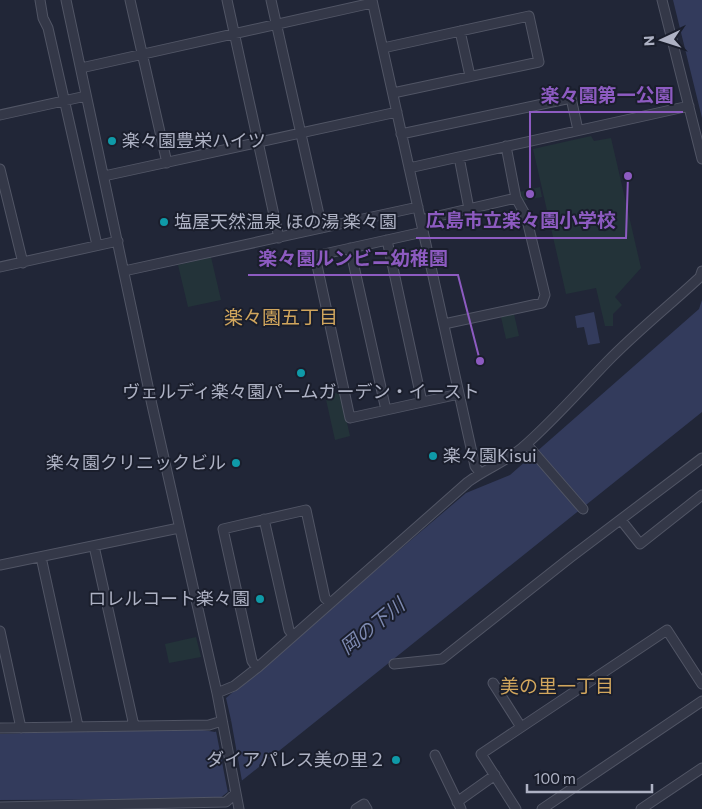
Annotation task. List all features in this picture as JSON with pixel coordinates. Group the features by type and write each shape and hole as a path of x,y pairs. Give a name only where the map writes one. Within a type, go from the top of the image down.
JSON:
{"street":[{"path":"40,0 97,246"},
{"path":"66,0 179,528 217,693 239,809"},
{"path":"130,0 167,163"},
{"path":"227,0 280,238"},
{"path":"271,0 322,228"},
{"path":"662,0 702,159"},
{"path":"81,68 372,1 475,466 480,473"},
{"path":"383,48 529,16 539,62 393,93"},
{"path":"460,31 470,76"},
{"path":"0,115 86,96"},
{"path":"401,134 571,98 578,130"},
{"path":"409,168 689,106"},
{"path":"104,176 396,112"},
{"path":"444,324 542,303 545,295 526,216 516,198 506,146"},
{"path":"459,157 469,209"},
{"path":"0,169 23,263"},
{"path":"421,220 516,198"},
{"path":"124,271 418,207"},
{"path":"423,232 315,256 350,418 459,394"},
{"path":"387,240 422,402"},
{"path":"0,268 118,241"},
{"path":"350,248 386,410"},
{"path":"217,693 234,686 257,668 292,635 480,473 501,464 561,413 608,361 700,277 702,271"},
{"path":"529,447 583,509"},
{"path":"394,664 442,659 702,458"},
{"path":"621,520 640,544 702,495"},
{"path":"257,668 252,660 222,529 306,510 325,598 330,603"},
{"path":"264,519 289,630 292,635"},
{"path":"0,565 179,528"},
{"path":"94,546 134,726"},
{"path":"41,557 78,726"},
{"path":"516,809 481,754 521,727 667,630 702,684"},
{"path":"0,631 21,728"},
{"path":"492,683 521,727"},
{"path":"542,809 702,701"},
{"path":"0,728 209,725 222,723"},
{"path":"435,755 459,806 494,775"},
{"path":"642,809 702,768"},
{"path":"1,808 126,807 226,802 235,791"},
{"path":"356,809 364,804 367,809"}],"shaded area":[{"path":"591,136 594,141 611,138 641,268 615,297 622,305 613,314 613,326 605,326 596,288 566,294 533,149"},
{"path":"540,187 542,197 521,201 519,192"},
{"path":"211,257 221,300 188,307 178,265"},
{"path":"514,314 519,336 506,339 501,317"},
{"path":"340,392 350,436 335,440 325,395"},
{"path":"196,637 201,657 169,663 165,644"}],"water":[{"path":"673,0 702,0 702,118"},
{"name":"岡の下川","path":"702,300 702,412 219,799 0,800 0,734 184,727 215,732 231,720 226,698 466,493 510,475 699,309"},
{"path":"594,312 600,343 588,345 584,327 577,328 575,316"}],"pier":[{"path":"231,720 242,781 230,788 228,793 216,731"}],"place":[{"name":"楽々園豊栄ハイツ","path":"112,141"},
{"name":"広島市立楽々園小学校","path":"628,176"},
{"name":"楽々園第一公園","path":"530,194"},
{"name":"塩屋天然温泉 ほの湯 楽々園","path":"164,222"},
{"name":"楽々園ルンビニ幼稚園","path":"480,361"},
{"name":"ヴェルディ楽々園パームガーデン・イースト","path":"301,373"},
{"name":"楽々園Kisui","path":"433,456"},
{"name":"楽々園クリニックビル","path":"236,463"},
{"name":"ロレルコート楽々園","path":"260,599"},
{"name":"ダイアパレス美の里２","path":"396,760"}],"district":[{"name":"楽々園五丁目","path":"281,317"},
{"name":"美の里一丁目","path":"557,686"}]}
